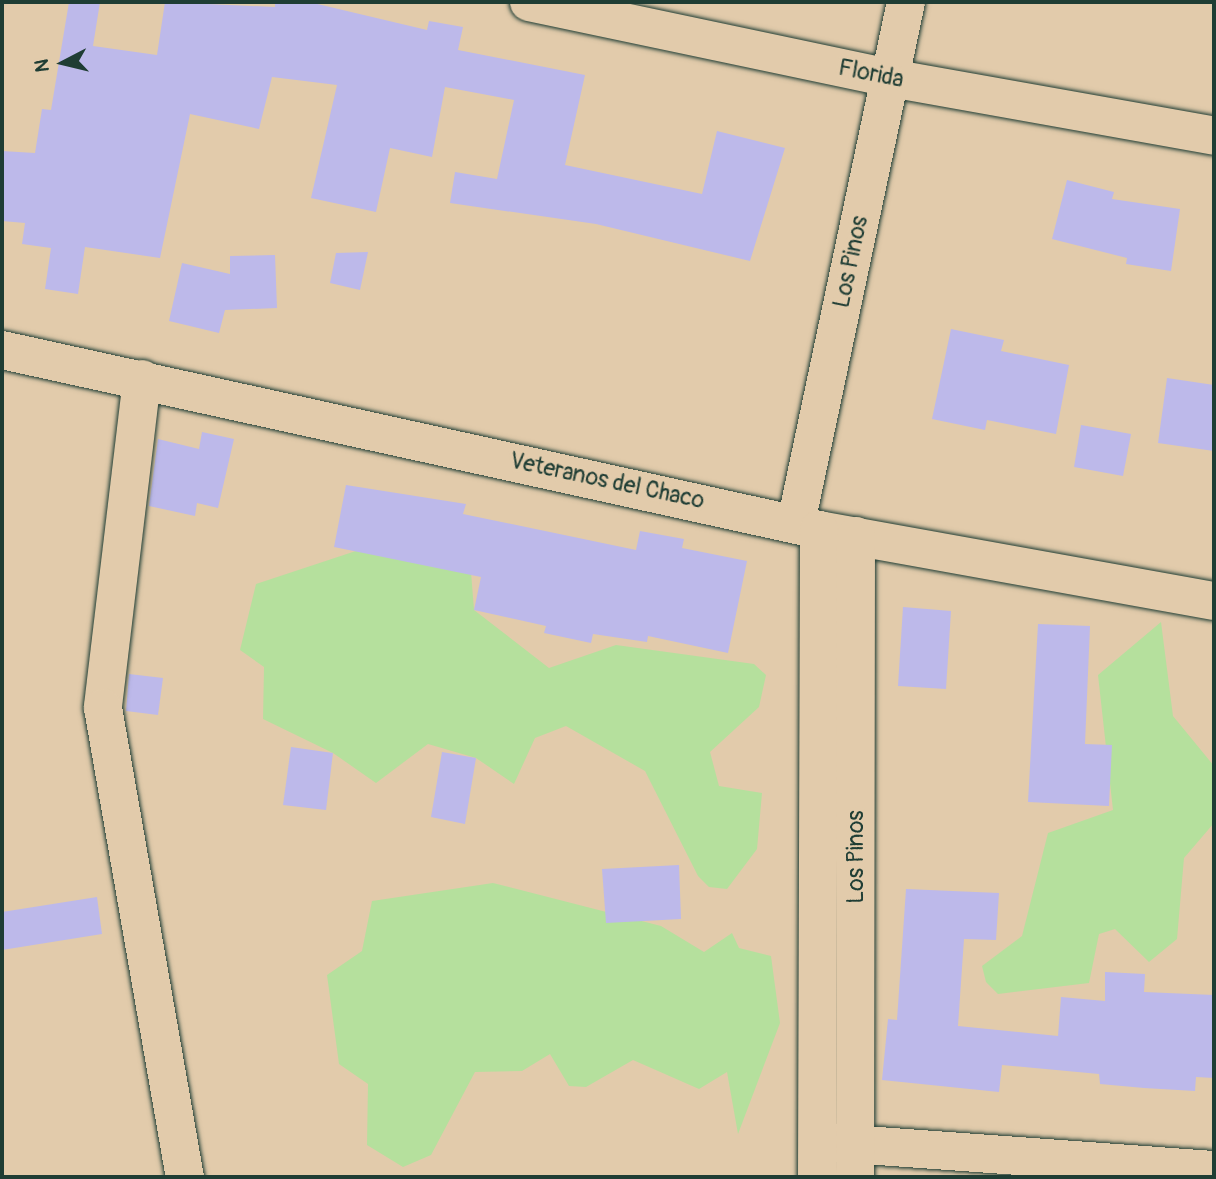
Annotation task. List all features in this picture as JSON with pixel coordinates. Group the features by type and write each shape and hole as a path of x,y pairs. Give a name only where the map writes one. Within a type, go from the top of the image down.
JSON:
{"street":[{"name":"Florida","path":"529,2 890,78 1214,136"},
{"name":"Los Pinos","path":"817,1159 808,526 906,2"},
{"name":"Veteranos del Chaco","path":"2,350 856,536 1214,601"},
{"path":"142,379 103,708 185,1177"},
{"name":"Los Pinos","path":"855,1161 856,536"},
{"path":"817,1159 1214,1170"}],"green space":[{"path":"383,542 470,559 474,610 549,668 616,645 754,664 766,675 759,707 710,752 719,786 762,793 757,849 727,889 709,887 698,876 645,771 566,726 535,738 514,784 476,758 428,744 376,783 333,753 263,719 264,667 240,650 256,584"},
{"path":"1161,622 1173,716 1214,766 1214,823 1184,858 1177,939 1149,962 1115,929 1099,934 1089,983 998,994 986,982 982,966 1022,936 1048,833 1113,810 1098,675"},
{"path":"493,883 661,926 704,952 732,933 739,948 771,956 780,1023 738,1134 727,1072 699,1089 633,1060 586,1087 569,1086 550,1054 522,1071 475,1072 431,1155 403,1167 367,1145 368,1084 339,1064 327,975 362,951 372,901"}],"building":[{"path":"69,2 100,2 93,46 157,55 165,2 275,7 275,2 309,2 427,30 429,21 463,27 458,50 585,75 565,165 702,194 717,131 785,148 750,261 596,224 450,203 455,172 497,179 514,100 445,87 432,157 390,148 376,212 311,198 337,85 272,77 259,129 190,114 160,258 85,247 78,294 45,289 51,248 22,244 25,223 2,221 2,151 35,153 42,109 51,110"},
{"path":"1067,180 1114,192 1112,199 1180,209 1171,271 1126,264 1127,258 1052,239"},
{"path":"368,252 360,290 330,283 336,253"},
{"path":"275,255 277,308 225,310 219,333 169,321 182,263 230,274 230,256"},
{"path":"951,329 1004,340 1001,351 1069,365 1056,434 987,420 985,430 932,419"},
{"path":"1167,378 1214,385 1214,451 1158,443"},
{"path":"1081,425 1131,434 1123,476 1074,467"},
{"path":"202,432 234,439 218,508 197,503 195,516 149,506 158,439 199,449"},
{"path":"346,485 466,504 463,514 636,550 640,531 684,539 682,548 747,561 728,653 648,636 647,642 593,634 591,643 544,633 546,626 474,610 481,577 334,547"},
{"path":"903,607 951,611 946,689 898,686"},
{"path":"1038,624 1090,626 1085,744 1112,745 1109,806 1028,802"},
{"path":"129,674 163,678 158,715 126,711"},
{"path":"291,747 333,753 326,810 283,805"},
{"path":"442,752 476,758 465,824 431,817"},
{"path":"679,865 681,919 606,923 602,869"},
{"path":"906,889 999,893 996,940 964,939 958,1026 1058,1036 1061,997 1105,1001 1105,972 1145,974 1144,992 1214,995 1214,1078 1196,1077 1195,1091 1144,1088 1100,1084 1099,1074 1002,1065 999,1092 882,1080 888,1019 897,1020"},
{"path":"97,897 102,934 2,950 2,912"}]}
